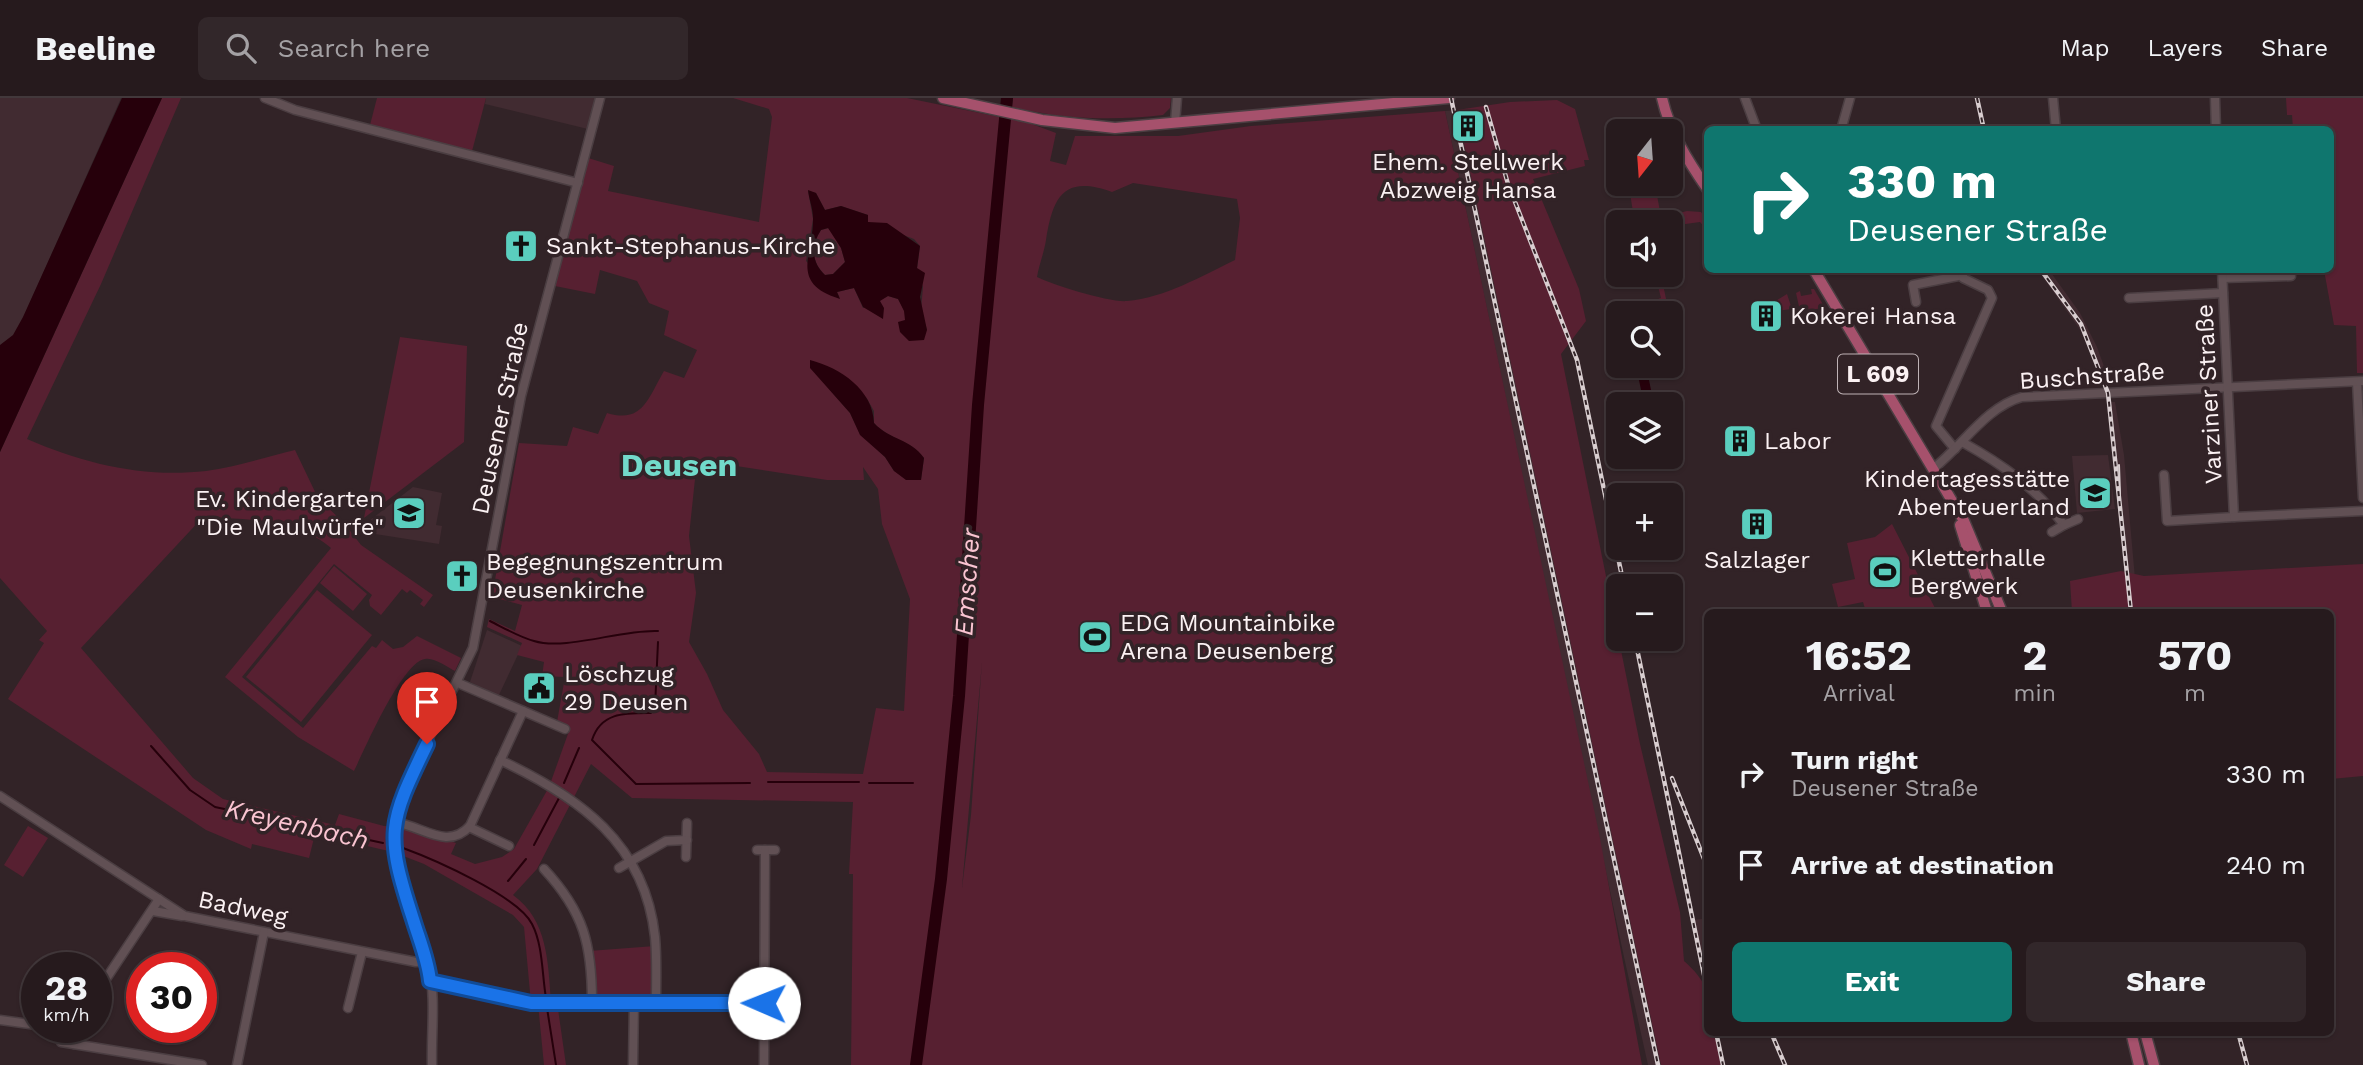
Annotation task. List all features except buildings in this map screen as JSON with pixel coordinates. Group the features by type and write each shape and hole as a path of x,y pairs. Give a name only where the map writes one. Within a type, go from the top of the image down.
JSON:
{"main road":[{"path":"943,98 1029,117 1105,128 1449,98"},
{"path":"1662,98 1667,119 1682,150 1704,184"},
{"name":"L 609","path":"1816,273 1934,468 1973,541 2001,609"},
{"name":"L 609","path":"1957,511 1986,609"},
{"path":"2132,1036 2139,1065"},
{"path":"2146,1036 2154,1065"}],"street":[{"path":"265,98 295,110 578,183"},
{"name":"Deusener Straße","path":"432,1062 430,981 396,865 394,822 403,791 458,683 476,636 511,442 600,98"},
{"path":"1175,122 1177,98"},
{"path":"1745,98 1756,126"},
{"path":"1841,126 1850,98"},
{"path":"2053,98 2056,126"},
{"path":"2215,98 2216,126"},
{"path":"1916,302 1913,285 1959,273"},
{"path":"1963,273 1963,278 1988,290 1992,298 1936,426 1958,446 2020,478 2064,525"},
{"path":"2222,274 2291,276"},
{"name":"Varziner Straße","path":"2222,274 2234,517"},
{"path":"2129,298 2223,293"},
{"path":"2360,382 2363,498"},
{"name":"Buschstraße","path":"1934,468 2006,402 2022,397 2360,382"},
{"name":"Varziner Straße","path":"2164,475 2167,525 2234,517 2363,511"},
{"path":"2052,532 2078,519"},
{"path":"458,683 565,729"},
{"path":"394,822 453,838 469,827 523,711"},
{"path":"500,760 573,798 593,815 631,862 643,890 654,936 656,1002"},
{"name":"Badweg","path":"0,796 185,916 362,952 416,962 426,961"},
{"path":"686,858 687,823"},
{"path":"469,827 509,846"},
{"path":"619,868 666,841 687,841"},
{"path":"764,1065 761,850 775,850"},
{"path":"544,869 572,896 583,924 591,966 592,1002"},
{"path":"112,971 159,899"},
{"path":"153,911 185,916"},
{"path":"237,1065 264,932"},
{"path":"348,1008 362,952"},
{"path":"430,981 444,982 519,1002 764,1003"},
{"path":"633,1065 634,1002"},
{"path":"0,1020 21,1023"},
{"path":"68,1043 202,1065"},
{"path":"424,1065 432,1062"}],"shaded area":[{"path":"0,98 121,98 0,370"},
{"path":"122,98 162,98 0,452 0,345 13,335 23,317"},
{"path":"162,98 181,98 101,284 27,439 71,456 115,467 183,473 217,469 295,450 318,498 344,523 361,545 433,595 424,607 420,604 423,600 410,590 407,593 402,589 381,615 370,606 372,595 334,564 242,677 303,728 372,646 376,648 382,640 393,649 403,647 417,636 461,658 455,671 432,659 416,664 395,690 354,771 298,737 225,677 331,548 318,538 287,526 253,520 203,517 81,648 193,778 223,799 335,825 339,814 384,826 403,827 456,843 451,854 475,864 502,857 514,849 549,787 569,731 557,722 565,677 542,676 544,662 517,655 522,643 487,627 489,619 515,631 522,605 492,597 519,443 567,446 573,427 598,434 607,413 629,415 637,412 664,371 684,378 697,350 664,335 669,311 649,303 637,281 600,270 595,294 550,285 585,157 614,166 608,191 759,222 772,117 769,109 733,98 907,98 1029,123 1056,133 1050,161 1066,165 1075,136 1178,136 1251,126 1445,111 1599,833 1642,1065 920,1065 930,959 913,1065 851,1065 853,874 849,874 853,802 632,798 591,764 537,869 513,895 525,905 540,930 547,958 551,1002 557,1002 566,1065 544,1065 538,1004 531,1003 524,927 513,915 424,864 393,852 315,834 309,858 252,844 251,849 206,830 8,699 44,643 39,640 47,631 0,578 0,452","holes":["1133,183 1237,199 1240,218 1235,260 1169,291 1127,301 1082,293 1037,277 1053,212 1064,193 1082,186 1112,192","808,191 816,193 825,210 841,206 868,215 868,222 914,239 920,246 917,269 923,287 921,310 927,330 905,320 905,311 898,299 888,296 863,308 854,288 837,292 840,298 806,261 813,219","830,390 866,397 874,411 874,423 913,447 924,458 921,480 894,471 885,457 860,434 850,413","697,460 827,480 864,480 863,467 878,489 882,524 910,599 904,711 876,708 863,774 767,772 759,754 723,710 689,642 696,593 689,536","982,662 971,815 962,887"]},
{"path":"377,98 486,98 471,155 369,129"},
{"path":"486,98 600,98 592,130 485,104"},
{"path":"1013,98 1171,98 1170,108 1163,115 1106,118 1050,114 1012,107"},
{"path":"2286,98 2363,98 2363,373 2357,373 2356,326 2334,325 2325,273 2334,273 2334,126 2293,126 2292,115 2287,115"},
{"path":"1557,100 1575,109 1589,160 1584,160 1585,166 1533,179 1579,289 1586,321 1561,354 1606,576 1606,651 1621,651 1680,912 1684,961 1704,985 1704,1036 1715,1036 1721,1065 1661,1065 1457,110 1510,102"},
{"path":"1457,110 1542,496 1661,1065 1648,1065 1624,957 1445,111"},
{"path":"808,190 816,193 825,210 841,206 868,215 868,222 887,223 920,246 917,268 925,273 920,297 927,330 924,340 909,341 900,332 898,322 905,320 898,299 888,296 880,301 884,308 883,319 863,307 854,288 837,292 840,299 814,285 807,266 813,218","holes":["828,228 841,248 845,262 833,274 825,275 817,265 814,253 815,242 821,230"]},
{"path":"1630,196 1657,196 1660,210 1633,210"},
{"path":"1683,212 1701,212 1704,226 1700,222 1683,224"},
{"path":"829,228 841,248 845,262 833,274 825,275 817,265 814,247 821,230"},
{"path":"2040,273 2051,273 2080,313 2097,347 2110,383 2103,384 2081,331"},
{"path":"1658,287 1664,287 1666,301 1652,301 1661,298"},
{"path":"1811,289 1814,289 1825,308 1800,311 1796,293 1800,291 1801,296 1812,294"},
{"path":"1787,294 1792,309 1754,314 1753,306 1774,302"},
{"path":"400,337 467,346 464,442 364,518"},
{"path":"810,360 833,369 853,382 868,400 874,423 919,451 924,458 921,480 906,480 860,435 850,413 810,368"},
{"path":"1639,378 1649,378 1651,392 1641,392"},
{"path":"2107,402 2115,402 2124,455 2138,609 2129,609"},
{"name":"Kindertagesstätte Abenteuerland","path":"2108,455 2115,509 2077,513 2072,456"},
{"name":"Ev. Kindergarten \"Die Maulwürfe\"","path":"413,487 442,493 436,525 442,526 439,544 356,531"},
{"name":"Kletterhalle Bergwerk","path":"1892,524 1935,609 1865,609 1863,602 1838,607 1832,584 1855,579 1847,543 1875,537"},
{"path":"2363,564 2363,776 2334,779 2334,609 2072,609 2070,581 2121,571 2144,576"},
{"path":"334,566 367,594 353,611 320,583"},
{"path":"317,590 372,635 301,722 246,677"},
{"path":"487,630 522,646 498,697 470,682"},
{"path":"28,826 48,838 23,877 4,865"},
{"path":"1702,919 1704,983 1691,920"},
{"path":"655,946 656,1002 592,1002 589,951"}],"waterway":[{"name":"Emscher","path":"916,1065 941,879 959,696 978,405 1007,98"},
{"path":"490,621 523,637 547,643 578,642 628,633 658,631"},
{"path":"658,642 655,707 651,713 623,714 608,719 601,724 592,740 636,784 750,783"},
{"name":"Kreyenbach","path":"151,746 190,790 215,807 383,843"},
{"path":"564,783 579,748"},
{"path":"768,782 859,782"},
{"path":"869,783 913,783"},
{"path":"534,845 559,798"},
{"name":"Kreyenbach","path":"403,848 474,880 524,913 536,932 546,998"},
{"path":"508,881 526,859"},
{"name":"Kreyenbach","path":"547,1008 556,1065"}],"tram line":[{"path":"2119,465 2120,494"}],"railway":[{"path":"1451,98 1658,1065"},
{"path":"1977,98 1983,126"},
{"path":"1486,107 1508,184 1577,360 1622,574"},
{"path":"2043,273 2081,324 2108,393 2131,609"},
{"path":"1637,651 1704,975"},
{"path":"1672,778 1704,859"},
{"path":"1717,1036 1723,1065"},
{"path":"1773,1036 1785,1065"},
{"path":"2239,1036 2247,1065"}],"place":[{"name":"Ehem. Stellwerk Abzweig Hansa","path":"1468,126"},
{"name":"Sankt-Stephanus-Kirche","path":"521,246"},
{"name":"Kokerei Hansa","path":"1766,316"},
{"name":"Labor","path":"1740,441"},
{"name":"Kindertagesstätte Abenteuerland","path":"2095,493"},
{"name":"Ev. Kindergarten \"Die Maulwürfe\"","path":"409,513"},
{"name":"Salzlager","path":"1757,524"},
{"name":"Kletterhalle Bergwerk","path":"1885,572"},
{"name":"Begegnungszentrum Deusenkirche","path":"462,576"},
{"name":"EDG Mountainbike Arena Deusenberg","path":"1095,637"},
{"name":"Löschzug 29 Deusen","path":"539,688"}],"district":[{"name":"Deusen","path":"679,465"}],"route":[{"path":"427,744 400,800 394,822 393,852 429,969 430,981 531,1003 764,1003"}]}
